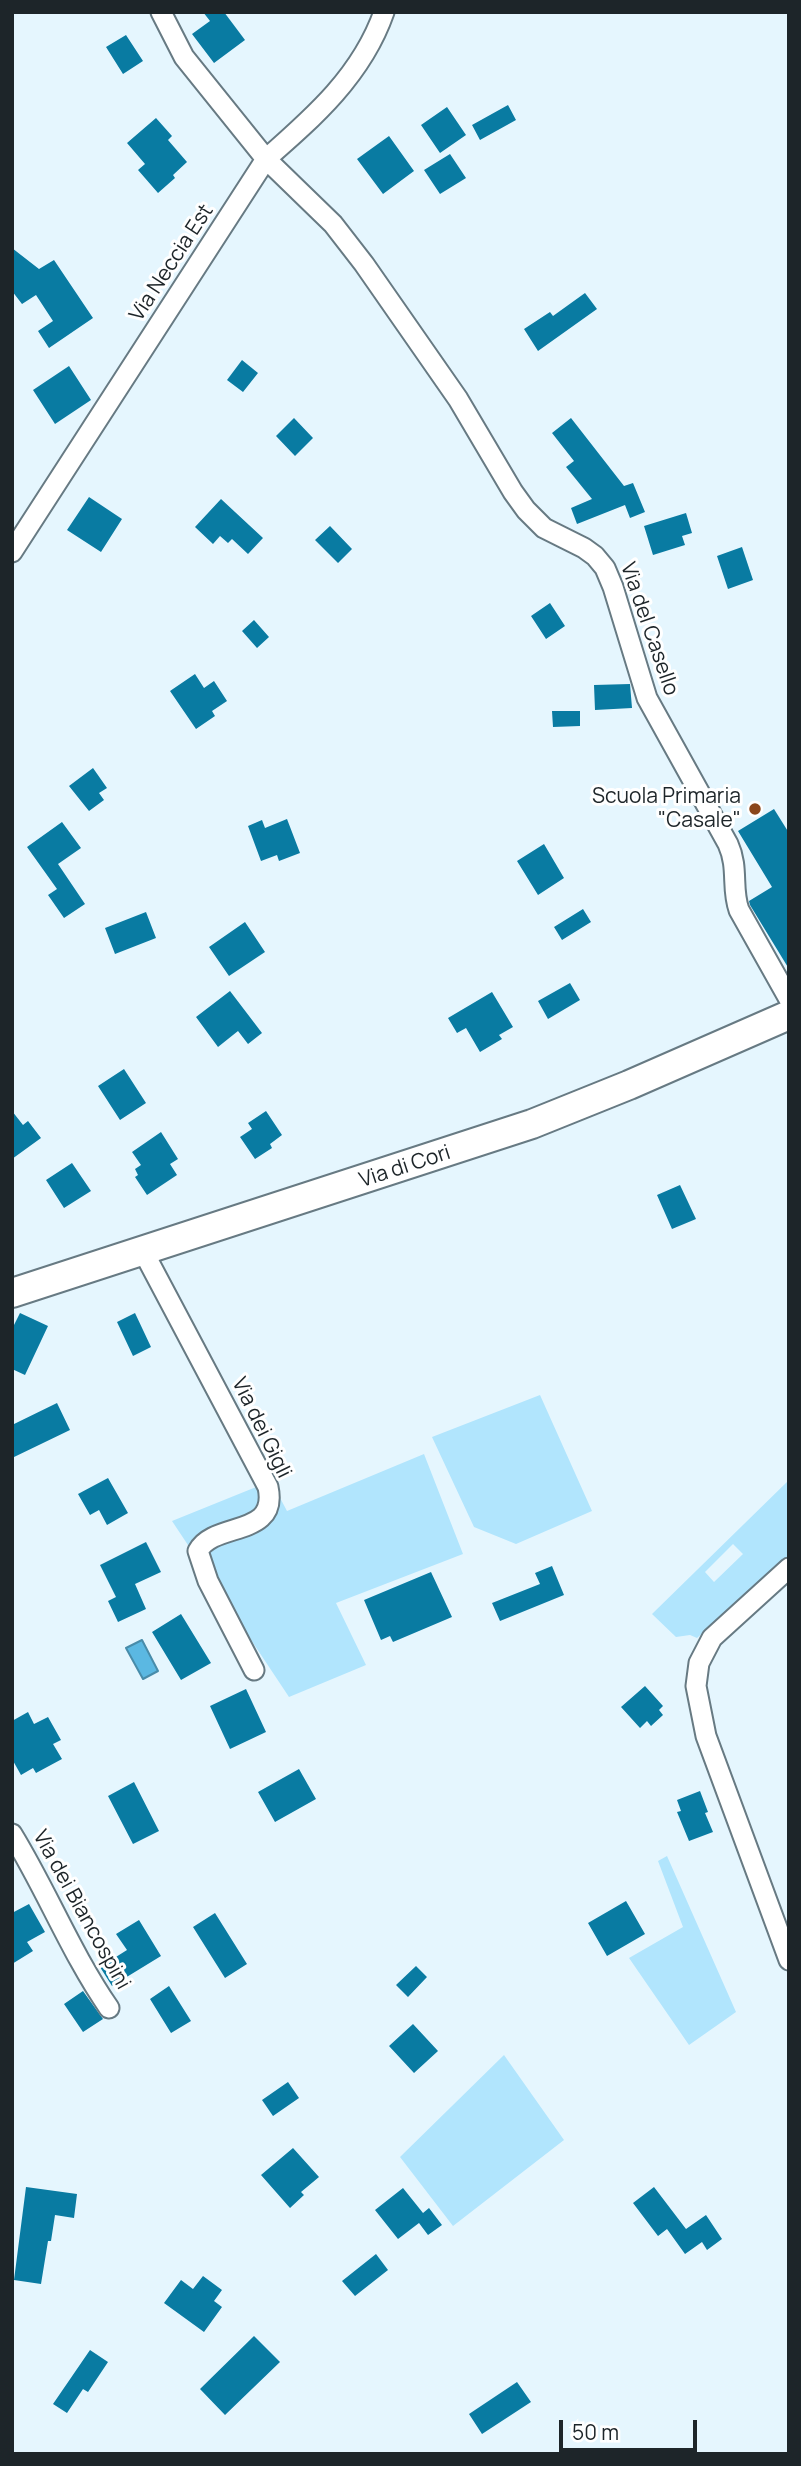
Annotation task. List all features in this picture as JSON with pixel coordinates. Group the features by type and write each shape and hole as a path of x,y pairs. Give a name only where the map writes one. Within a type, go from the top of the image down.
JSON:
{"main road":[{"name":"Via di Cori","path":"12,1293 418,1163 551,1117 789,1015"}],"street":[{"name":"Via del Casello","path":"161,12 184,57 266,159 327,218 358,256 458,399 526,510 544,528 589,551 605,568 643,690 730,849 736,870 739,910 789,999"},
{"name":"Via Neccia Est","path":"13,548 266,159 311,119 344,83 368,48 384,12"},
{"name":"Via dei Gigli","path":"143,1251 268,1487 270,1505 263,1516 248,1525 206,1541 198,1551 208,1581 254,1671"},
{"path":"789,1568 712,1638 699,1663 696,1686 706,1737 789,1960"},
{"name":"Via dei Biancospini","path":"12,1834 43,1887 87,1975 109,2008"}],"shaded area":[{"path":"540,1395 592,1511 516,1544 474,1527 432,1437"},
{"path":"424,1454 463,1554 336,1603 366,1665 289,1697 172,1521 271,1481 287,1511"},
{"path":"789,1480 789,1556 697,1638 690,1635 676,1637 652,1614","holes":["733,1544 743,1554 714,1582 705,1572"]},
{"path":"142,1640 158,1671 143,1679 126,1648"},
{"path":"667,1856 736,2012 689,2045 629,1958 683,1927 658,1861"},
{"path":"504,2055 564,2140 453,2226 400,2157"}],"building":[{"path":"203,12 224,12 245,40 214,63 192,34 210,21"},
{"path":"126,35 143,61 123,74 106,47"},
{"path":"508,105 516,120 480,140 472,125"},
{"path":"447,107 466,135 440,153 421,125"},
{"path":"156,118 172,136 168,140 187,162 173,175 175,178 158,193 138,170 145,164 127,143"},
{"path":"389,136 414,171 383,194 357,159"},
{"path":"450,154 466,178 440,194 424,170"},
{"path":"12,248 39,269 54,260 93,318 49,348 38,331 53,321 36,295 22,304 12,291"},
{"path":"585,293 597,309 538,351 524,329 550,312 553,316"},
{"path":"242,360 258,373 243,392 227,380"},
{"path":"69,366 91,400 55,424 33,390"},
{"path":"294,418 313,438 295,456 276,436"},
{"path":"571,418 624,486 633,483 645,512 630,518 625,505 577,524 571,508 592,499 566,467 574,461 552,433"},
{"path":"89,497 122,519 101,552 67,530"},
{"path":"221,499 263,538 248,554 232,539 228,543 220,536 213,544 195,527"},
{"path":"686,513 692,533 682,536 685,545 653,555 644,526"},
{"path":"330,526 352,549 338,563 315,540"},
{"path":"742,547 753,580 728,589 717,556"},
{"path":"550,603 565,626 546,639 531,616"},
{"path":"254,620 269,637 257,648 242,631"},
{"path":"195,674 204,688 214,681 227,701 212,711 215,716 196,729 170,691"},
{"path":"630,684 632,708 595,710 594,685"},
{"path":"552,711 580,711 580,726 553,727"},
{"path":"93,768 107,788 99,793 104,800 89,811 69,786"},
{"path":"774,809 789,833 789,969 750,905 749,901 772,887 738,831"},
{"path":"287,819 300,853 279,861 277,855 261,861 248,826 262,820 265,828"},
{"path":"62,822 81,848 58,864 85,904 64,918 48,895 57,889 27,847"},
{"path":"544,844 564,878 538,895 517,861"},
{"path":"583,909 591,922 562,940 554,927"},
{"path":"146,912 156,938 115,954 105,928"},
{"path":"245,922 265,952 229,976 209,947"},
{"path":"570,983 580,1000 548,1019 538,1001"},
{"path":"230,991 262,1033 248,1044 238,1031 218,1047 196,1017"},
{"path":"492,992 513,1027 499,1035 502,1039 480,1052 466,1028 457,1033 448,1018"},
{"path":"124,1069 146,1103 120,1120 98,1086"},
{"path":"12,1111 23,1125 28,1121 41,1138 12,1159"},
{"path":"266,1111 282,1135 270,1144 272,1148 255,1159 240,1137 252,1129 248,1123"},
{"path":"161,1132 178,1159 170,1164 177,1175 147,1195 135,1177 138,1175 135,1169 141,1165 132,1152"},
{"path":"72,1163 91,1191 64,1208 46,1180"},
{"path":"680,1185 696,1219 672,1229 657,1195"},
{"path":"20,1313 48,1326 25,1375 12,1369 12,1329"},
{"path":"135,1313 151,1347 133,1356 117,1322"},
{"path":"57,1403 70,1430 12,1458 12,1425"},
{"path":"108,1478 128,1513 107,1525 99,1510 90,1515 78,1494"},
{"path":"146,1542 161,1572 135,1584 146,1609 118,1622 108,1601 116,1597 100,1565"},
{"path":"552,1566 564,1595 500,1621 492,1603 540,1584 535,1573"},
{"path":"431,1572 452,1617 393,1642 390,1636 381,1640 364,1600"},
{"path":"181,1614 211,1663 181,1680 152,1632"},
{"path":"645,1686 663,1706 659,1710 663,1715 651,1726 647,1721 640,1728 621,1707"},
{"path":"246,1689 266,1732 230,1749 210,1706"},
{"path":"28,1712 34,1724 48,1717 61,1740 53,1744 62,1759 36,1773 33,1768 21,1775 12,1759 12,1721"},
{"path":"299,1769 316,1799 275,1822 258,1792"},
{"path":"134,1782 159,1831 133,1844 108,1796"},
{"path":"700,1791 713,1832 689,1841 677,1812 681,1811 677,1800"},
{"path":"626,1901 645,1934 607,1956 588,1923"},
{"path":"29,1904 45,1932 27,1942 33,1951 12,1964 12,1913"},
{"path":"215,1913 247,1964 225,1978 193,1927"},
{"path":"139,1920 161,1956 112,1986 100,1967 127,1950 116,1934"},
{"path":"416,1966 427,1977 408,1997 396,1985"},
{"path":"169,1986 191,2021 171,2033 150,1999"},
{"path":"83,1991 103,2019 83,2032 64,2004"},
{"path":"413,2024 438,2051 414,2073 389,2046"},
{"path":"288,2082 299,2098 273,2116 262,2100"},
{"path":"293,2148 319,2177 301,2192 304,2195 290,2208 261,2175"},
{"path":"26,2187 77,2194 74,2218 55,2215 41,2284 14,2280"},
{"path":"654,2187 686,2229 706,2215 722,2239 707,2250 702,2242 685,2254 667,2229 658,2236 633,2203"},
{"path":"403,2188 423,2213 429,2208 442,2225 428,2235 419,2223 398,2239 375,2210"},
{"path":"376,2254 388,2270 355,2296 342,2281"},
{"path":"203,2276 222,2290 214,2301 222,2307 204,2332 164,2303 181,2280 193,2289"},
{"path":"254,2336 280,2362 225,2415 200,2389"},
{"path":"90,2350 108,2362 88,2392 83,2389 67,2413 53,2404"},
{"path":"517,2382 531,2402 482,2434 469,2414"}],"place":[{"name":"Scuola Primaria \"Casale\"","path":"755,809"}]}
